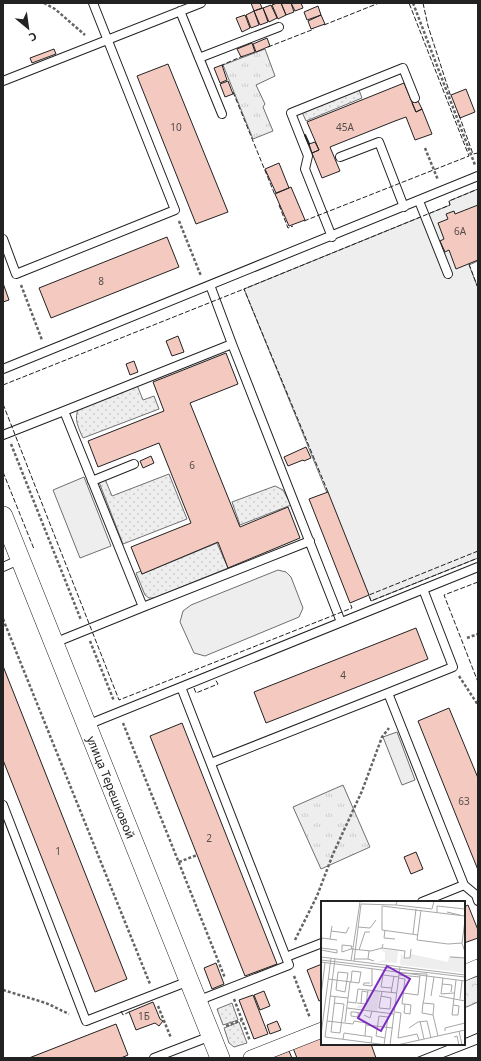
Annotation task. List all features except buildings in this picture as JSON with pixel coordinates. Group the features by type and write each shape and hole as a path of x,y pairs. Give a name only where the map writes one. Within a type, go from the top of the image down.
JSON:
{"street":[{"name":"улица Терешковой","path":"3,516 197,1001 217,1031 220,1058"},
{"path":"465,972 478,967"},
{"path":"252,1052 317,1026"}],"lane":[{"path":"3,239 16,274 175,210 93,3"},
{"path":"3,81 201,3"},
{"path":"180,11 222,114"},
{"path":"199,58 279,27"},
{"path":"332,237 305,169 308,156 291,113 403,68 415,98"},
{"path":"340,157 379,142 404,207"},
{"path":"3,369 332,237 478,176"},
{"path":"419,201 448,274"},
{"path":"208,286 341,622"},
{"path":"5,435 232,344"},
{"path":"64,411 143,607"},
{"path":"92,480 134,464"},
{"path":"54,643 310,541"},
{"path":"3,567 20,560"},
{"path":"87,725 478,567"},
{"path":"211,762 453,667 423,589"},
{"path":"181,687 288,961"},
{"path":"388,693 464,885 476,895 478,901"},
{"path":"3,805 86,1021 189,981"},
{"path":"424,901 464,885"},
{"path":"197,1001 288,961 321,943"},
{"path":"154,1058 217,1031"}],"path":[{"path":"44,3 55,8 96,45"},
{"path":"413,3 475,165"},
{"path":"425,148 442,191"},
{"path":"175,210 208,286"},
{"path":"16,274 46,351"},
{"path":"5,435 119,712 242,1020 252,1052"},
{"path":"3,619 175,1050"},
{"path":"467,638 478,634"},
{"path":"453,667 478,705"},
{"path":"317,1026 288,961 317,896 333,854 362,791 382,737 397,717"},
{"path":"179,862 197,855"},
{"path":"3,990 46,1003 86,1021"},
{"path":"217,1031 242,1020"}],"green space":[{"path":"265,49 275,76 256,85 265,104 263,107 273,131 253,139 223,65"},
{"path":"359,90 362,98 306,121 302,112"},
{"path":"478,189 478,261 469,265 478,288 478,558 371,601 244,289 450,205 449,201"},
{"path":"137,385 143,400 154,396 159,409 83,438 78,427 77,420 77,412 79,408"},
{"path":"169,474 187,519 123,544 99,482 105,479 112,496"},
{"path":"84,477 111,546 80,558 53,490"},
{"path":"275,486 283,490 291,505 240,525 232,502"},
{"path":"217,543 228,568 154,598 149,598 145,595 136,573 141,571 142,574"},
{"path":"278,570 286,572 291,577 303,608 299,617 205,656 194,653 180,622 183,611 191,605"},
{"path":"343,785 370,847 321,869 293,807"},
{"path":"478,976 478,1002 465,1008 465,981"},
{"path":"232,1003 238,1020 223,1025 217,1009"},
{"path":"239,1022 247,1043 234,1047 229,1043 224,1028"}],"shaded area":[{"path":"397,732 415,780 402,785 383,737"}],"tram line":[{"path":"465,1039 478,1033"},
{"path":"442,1058 478,1044"},
{"path":"416,1058 448,1045"}],"fence":[{"path":"324,25 379,3"},
{"path":"304,221 469,156 409,3"},
{"path":"423,3 428,26 451,97"},
{"path":"268,47 314,29"},
{"path":"223,67 222,65 243,56"},
{"path":"233,92 275,195"},
{"path":"459,115 473,154 478,153"},
{"path":"328,492 244,289 450,205 449,201 478,189"},
{"path":"279,205 288,228 293,226"},
{"path":"469,264 478,288"},
{"path":"3,385 244,289"},
{"path":"3,404 119,700 352,608 350,603"},
{"path":"3,472 34,549"},
{"path":"478,551 369,595 371,601 478,558"},
{"path":"478,582 444,595 478,682"},
{"path":"194,688 196,693 218,684 215,679"},
{"path":"121,1011 123,1015 129,1012"}],"wall":[{"path":"305,135 309,144"}]}
